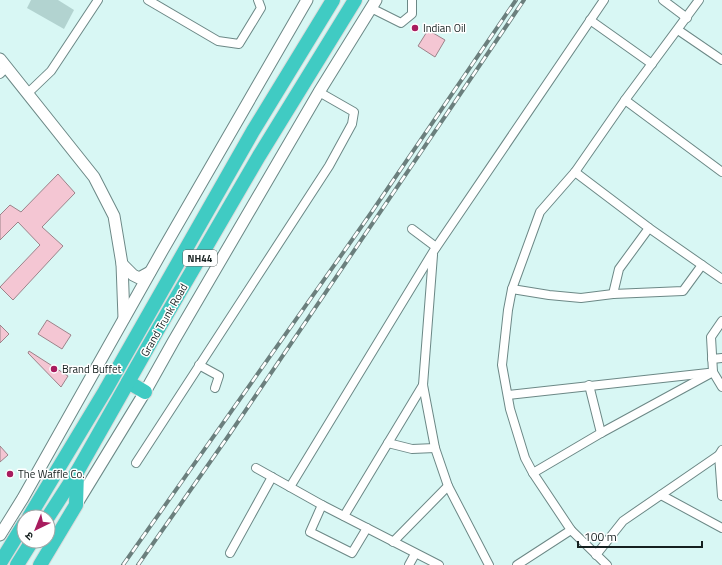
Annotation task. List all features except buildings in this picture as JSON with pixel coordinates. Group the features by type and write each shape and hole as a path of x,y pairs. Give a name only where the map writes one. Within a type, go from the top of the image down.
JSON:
{"highway":[{"name":"Grand Trunk Road","path":"33,509 105,391 253,130 333,0"},
{"name":"Grand Trunk Road","path":"53,509 77,472 259,156 355,0"},
{"path":"128,382 145,392"},
{"path":"40,565 76,505 77,472"},
{"name":"Grand Trunk Road","path":"0,563 16,537"},
{"path":"17,565 27,549"}],"street":[{"path":"28,93 51,71 98,0"},
{"path":"148,0 218,41 239,44 260,4 266,0"},
{"path":"0,535 19,505 150,272 307,0"},
{"path":"76,505 145,392 172,342 319,92 373,4 401,23 412,14 412,0"},
{"path":"290,487 434,249 604,0"},
{"path":"663,0 687,18"},
{"path":"607,565 571,530 533,473 525,458 510,409 502,365 508,310 512,289 540,212 575,172 625,100 699,0"},
{"path":"590,20 652,64"},
{"path":"678,30 722,60"},
{"path":"2,66 28,93 94,177 114,216 122,264 124,319"},
{"path":"136,463 329,166 352,124 354,112 319,92"},
{"path":"625,100 722,172"},
{"path":"575,172 649,228 722,279"},
{"path":"412,228 434,249"},
{"path":"613,294 619,269 649,228"},
{"path":"434,249 423,385 435,448 448,486 489,565"},
{"path":"122,264 133,275 139,278 150,272"},
{"path":"512,289 581,298 613,294 682,291 702,265"},
{"path":"722,321 711,337 713,372 722,387"},
{"path":"712,359 722,358"},
{"path":"199,365 219,376 215,388"},
{"path":"508,395 713,372"},
{"path":"533,473 601,432 713,372"},
{"path":"344,516 423,385"},
{"path":"588,385 601,432"},
{"path":"388,444 412,449 435,448"},
{"path":"596,555 623,521 721,452"},
{"path":"721,452 722,496"},
{"path":"256,468 322,505 439,565"},
{"path":"230,553 272,477"},
{"path":"393,542 448,486"},
{"path":"661,495 722,528"},
{"path":"322,505 310,532 317,536 352,553 367,528"},
{"path":"517,565 571,530"},
{"path":"409,565 415,554"}],"shaded area":[{"path":"31,0 58,0 74,10 64,29 27,8"}],"railway":[{"path":"123,565 371,213 516,0"},
{"path":"138,565 229,435 524,0"}],"place":[{"name":"Indian Oil","path":"415,28"},
{"name":"Brand Buffet","path":"54,369"},
{"name":"The Waffle Co.","path":"10,474"}]}
